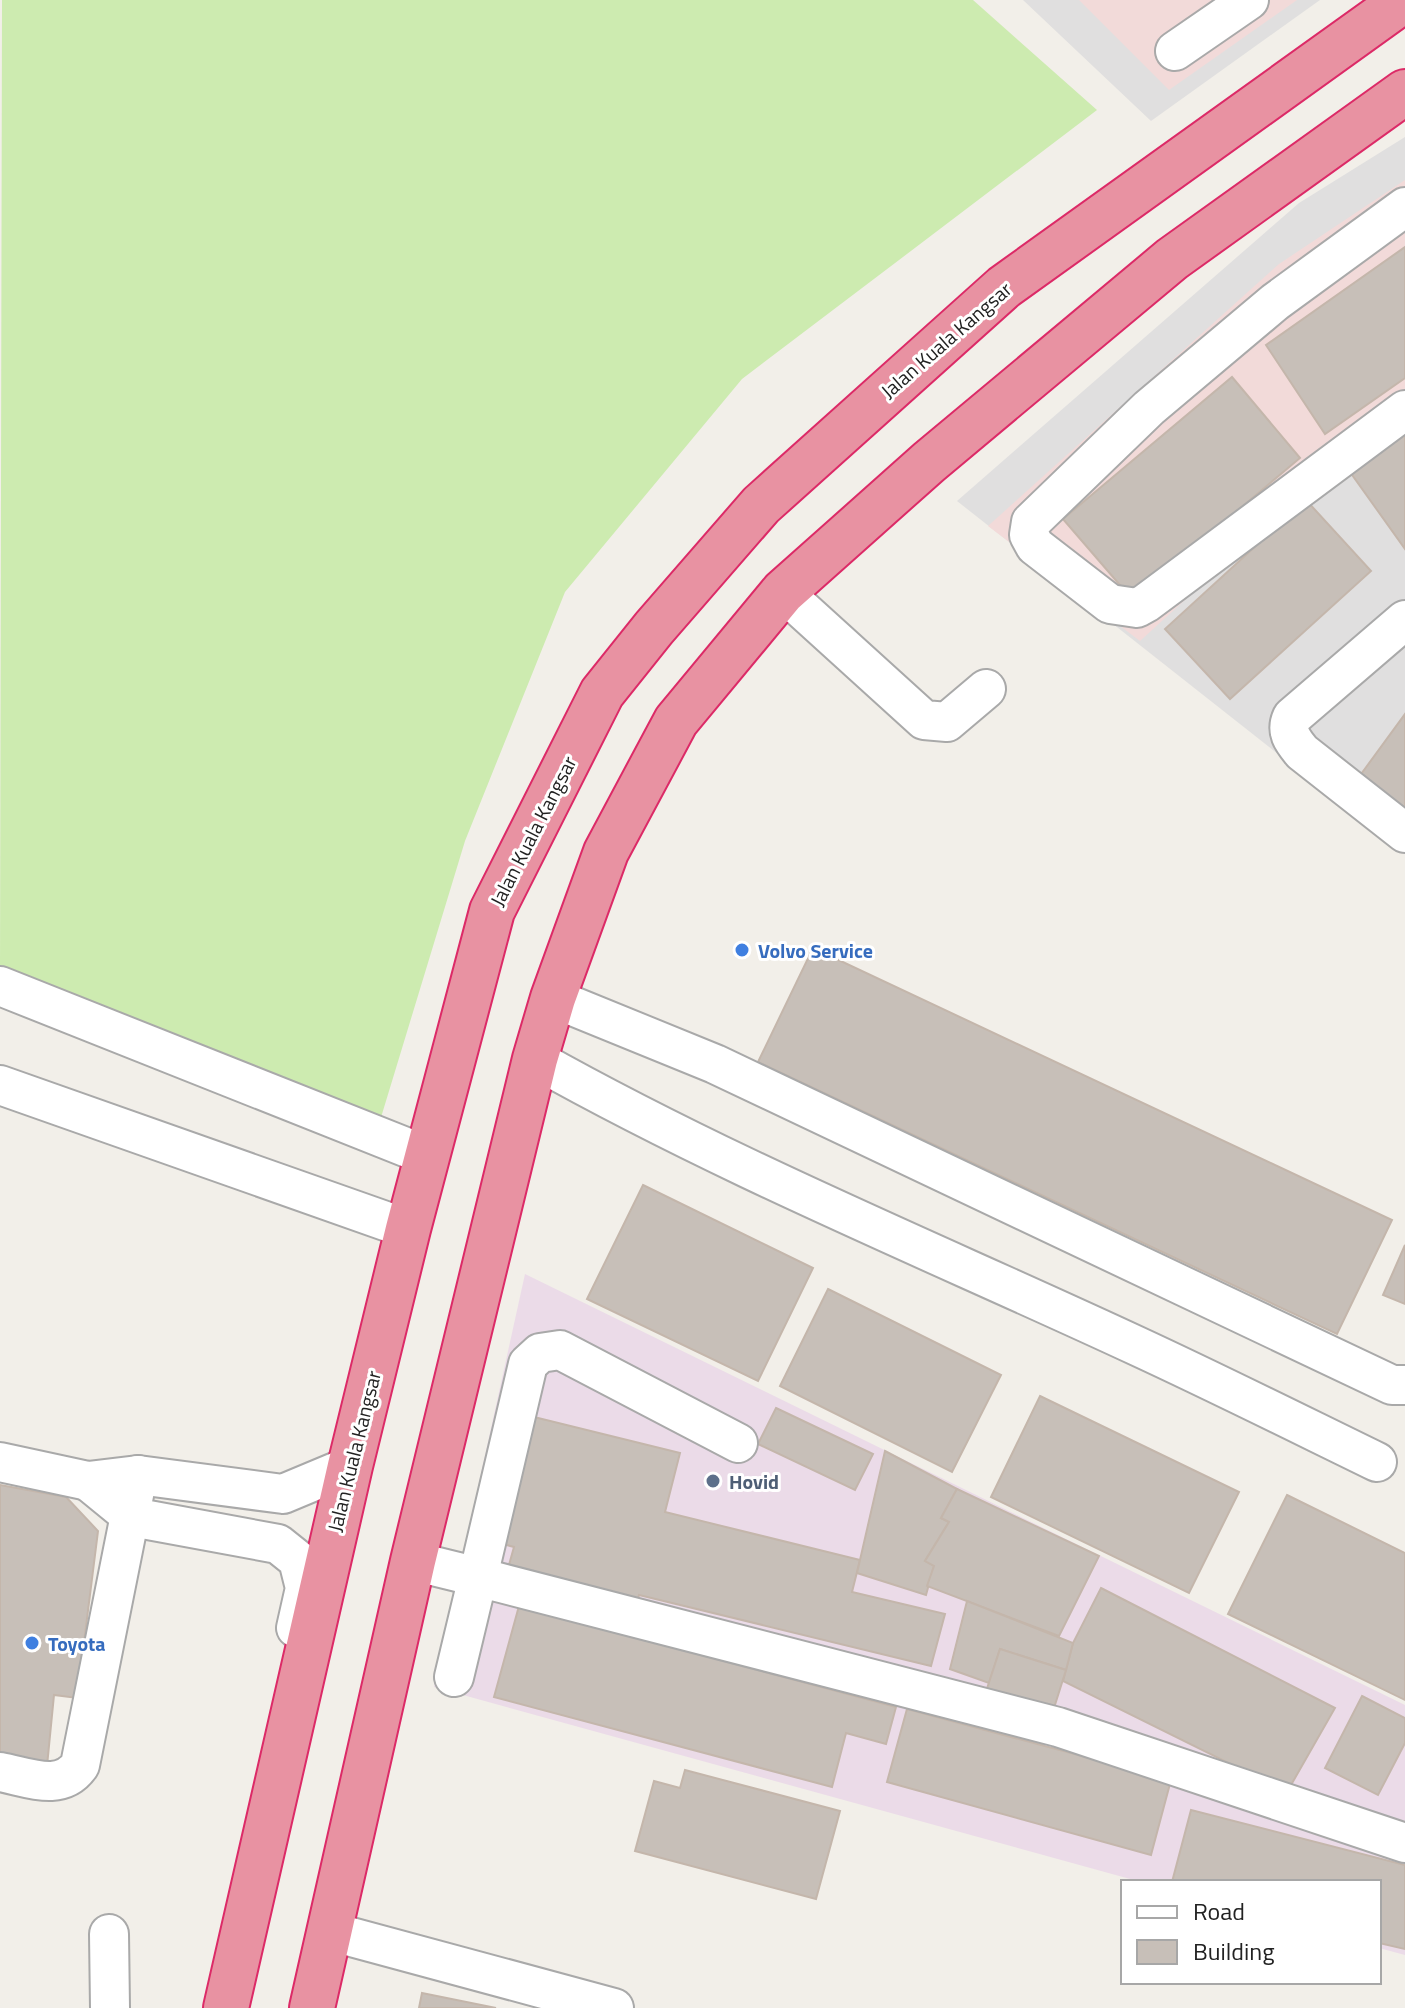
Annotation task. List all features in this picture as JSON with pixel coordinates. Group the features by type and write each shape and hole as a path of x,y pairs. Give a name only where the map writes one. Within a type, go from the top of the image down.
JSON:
{"highway":[{"name":"Jalan Kuala Kangsar","path":"226,2008 350,1466 408,1229 492,911 602,693 761,505 1004,287 1404,0"},
{"path":"312,2008 413,1561 535,1059 553,998 606,852 676,721 783,592 929,462 1172,259 1405,92"}],"street":[{"path":"1175,51 1249,0"},
{"path":"1405,207 1275,302 1149,408 1031,522 1029,535 1035,546 1110,604 1137,608 1405,410"},
{"path":"783,592 924,720 947,722 986,689"},
{"path":"1405,620 1292,717 1288,725 1291,740 1302,752 1405,833"},
{"path":"0,986 428,1156"},
{"path":"553,998 715,1064 1392,1385 1405,1385"},
{"path":"535,1059 616,1104 1007,1289 1139,1346 1377,1462"},
{"path":"0,1085 408,1229"},
{"path":"454,1677 528,1364 540,1353 560,1350 738,1443"},
{"path":"0,1462 88,1481 138,1475 283,1494 350,1466"},
{"path":"0,1772 59,1782 69,1778 80,1765 138,1475"},
{"path":"88,1481 132,1517 278,1544 298,1560 305,1588 246,1839 255,1877"},
{"path":"413,1561 1058,1727 1405,1843"},
{"path":"329,1931 614,2008"},
{"path":"109,1934 110,2008"}],"shaded area":[{"path":"1023,0 1320,0 1151,121"},
{"path":"1079,0 1297,0 1169,90"},
{"path":"1405,137 1405,854 957,501 1299,203"},
{"path":"1405,180 1405,412 1334,464 1140,641 988,526 1279,264"},
{"name":"Hovid","path":"525,1274 1405,1705 1405,1955 1381,1949 1381,1880 1134,1880 434,1687"}],"green space":[{"path":"2,0 973,0 1097,110 742,379 565,592 465,841 372,1147 0,972"}],"building":[{"path":"1405,247 1405,378 1325,434 1266,345"},
{"path":"1232,377 1300,458 1132,599 1063,519"},
{"path":"1405,423 1405,549 1345,465"},
{"path":"1306,500 1371,571 1230,699 1165,629"},
{"path":"1405,714 1405,817 1356,781"},
{"path":"813,948 1392,1220 1337,1334 758,1062"},
{"path":"643,1185 813,1268 758,1381 587,1299"},
{"path":"1405,1245 1405,1304 1383,1295"},
{"path":"828,1289 1001,1375 952,1472 780,1386"},
{"path":"1040,1396 1239,1492 1189,1593 991,1497"},
{"path":"776,1408 873,1454 855,1490 758,1444"},
{"path":"534,1417 680,1453 665,1512 860,1560 852,1592 945,1614 931,1666 639,1595 637,1603 507,1572 514,1547 503,1544"},
{"path":"885,1451 957,1489 941,1518 949,1522 925,1561 934,1566 926,1595 857,1573"},
{"path":"0,1485 66,1497 98,1531 77,1698 54,1695 47,1766 0,1759"},
{"path":"957,1489 1099,1556 1059,1636 927,1586 934,1566 925,1561 949,1522 941,1518"},
{"path":"1287,1495 1405,1553 1405,1700 1228,1614"},
{"path":"1101,1588 1335,1708 1287,1792 1063,1681 1073,1643"},
{"path":"967,1601 1073,1643 1066,1670 1000,1649 989,1683 950,1669"},
{"path":"519,1606 896,1707 886,1744 846,1733 832,1787 494,1697"},
{"path":"1000,1649 1066,1670 1042,1746 975,1725"},
{"path":"1362,1696 1405,1718 1405,1743 1378,1795 1325,1768"},
{"path":"907,1709 1171,1780 1151,1855 887,1782"},
{"path":"685,1770 840,1811 816,1899 635,1851 654,1781 680,1788"},
{"path":"1191,1810 1405,1865 1405,1949 1381,1943 1381,1880 1173,1880"},
{"path":"422,1993 496,2008 419,2008"}],"place":[{"name":"Volvo Service","path":"742,950"},
{"name":"Hovid","path":"713,1481"},
{"name":"Toyota","path":"32,1643"}]}
